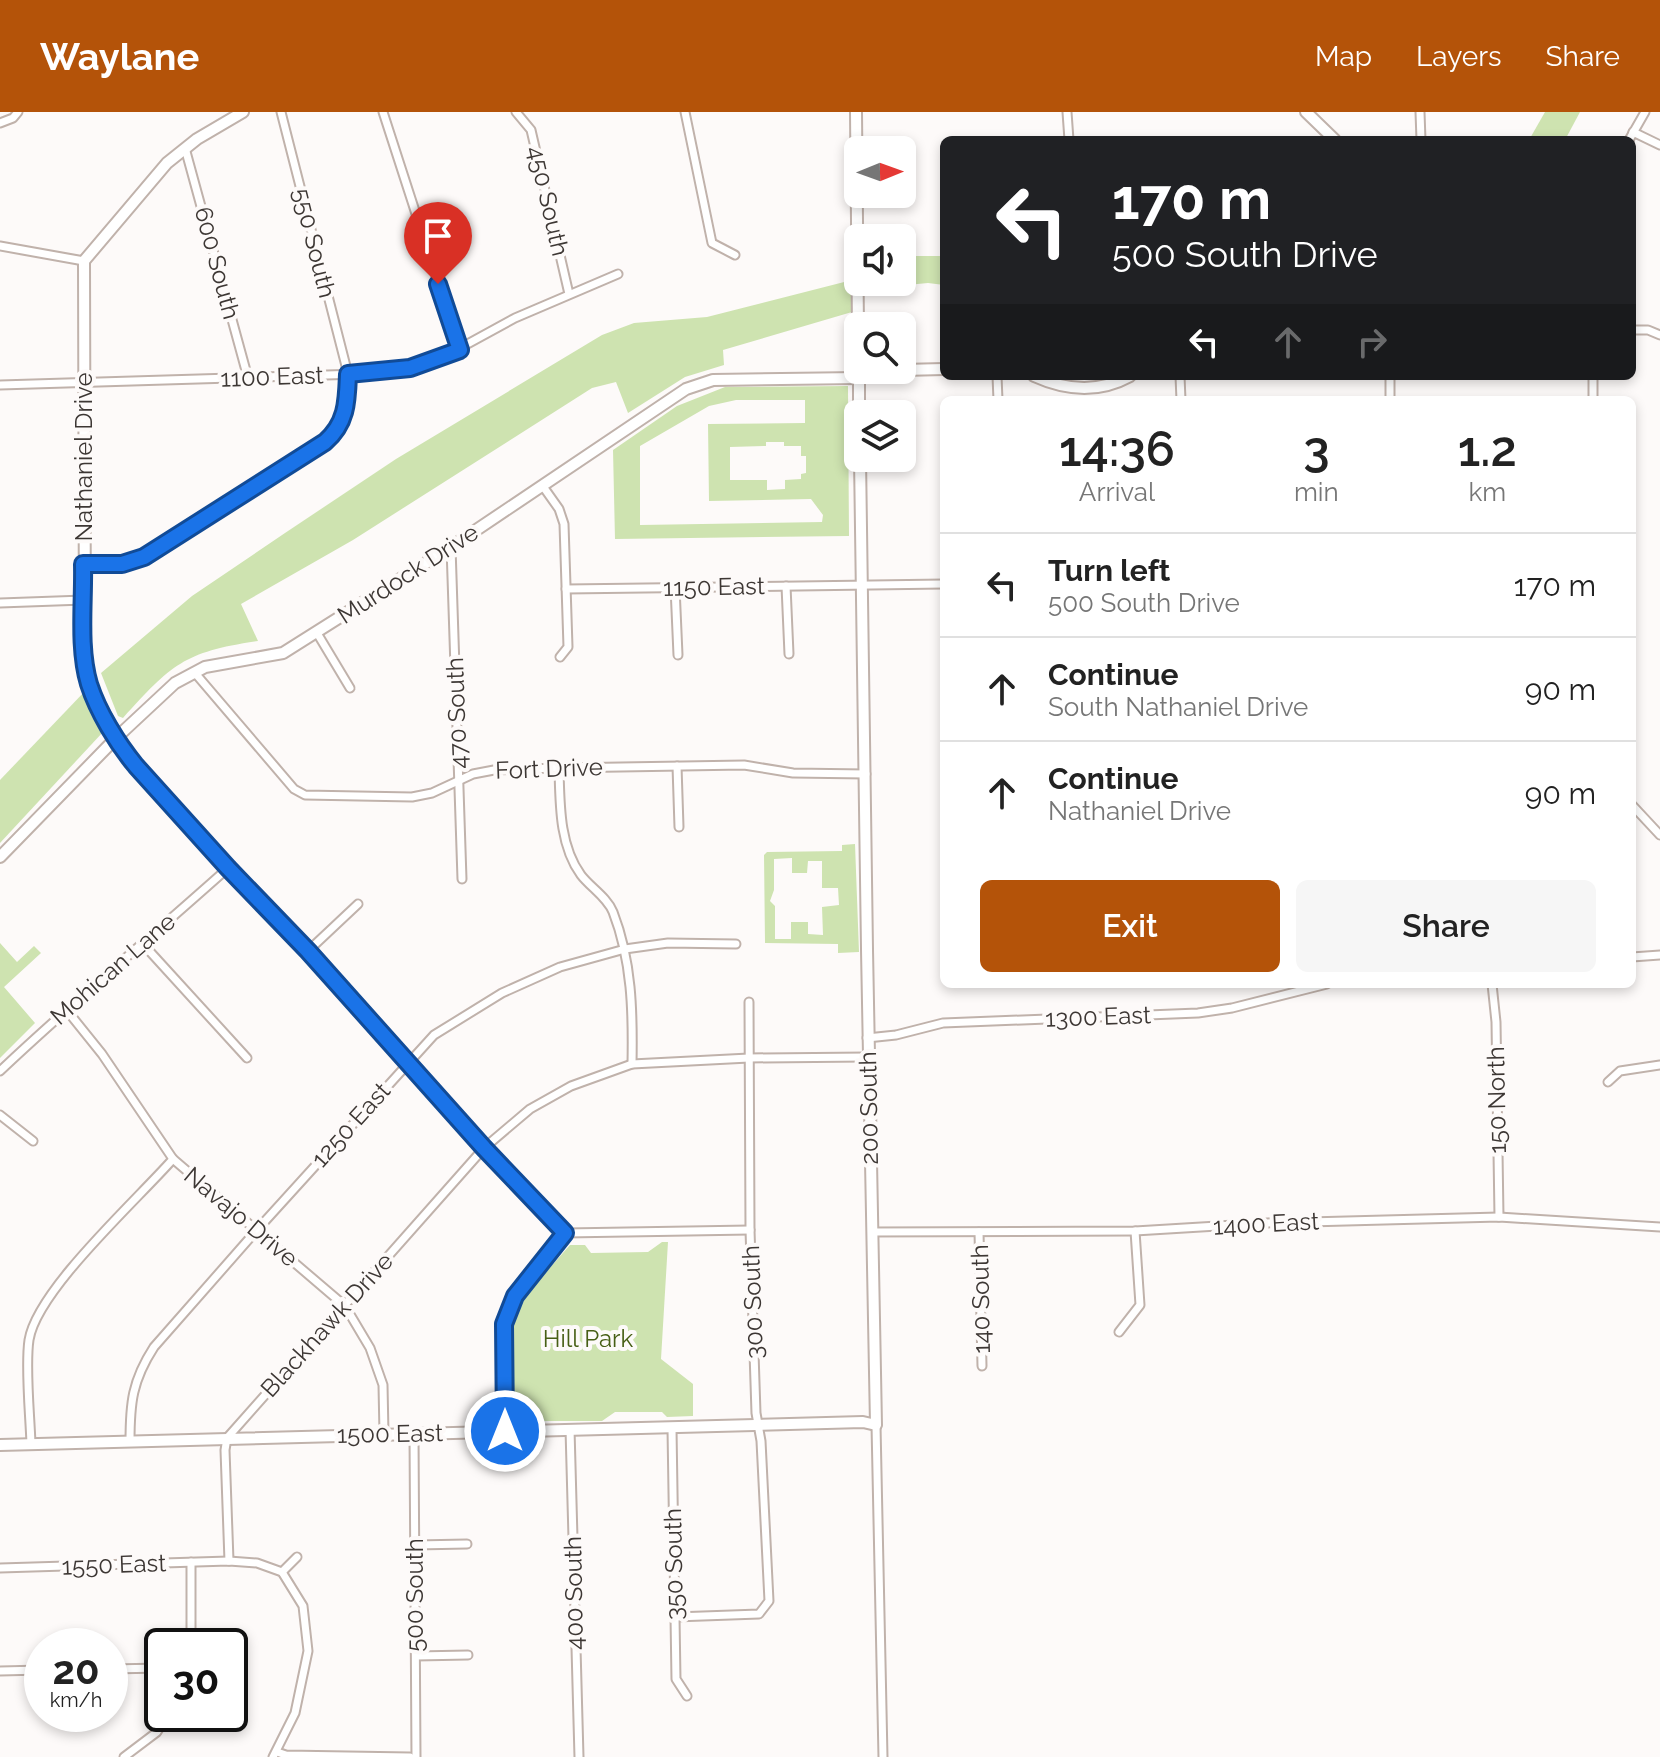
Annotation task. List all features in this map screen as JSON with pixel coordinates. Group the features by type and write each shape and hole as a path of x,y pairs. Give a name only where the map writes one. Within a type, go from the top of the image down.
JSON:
{"street":[{"path":"0,123 13,118 18,112"},
{"path":"0,246 84,261 167,163 185,148 243,112"},
{"name":"550 South","path":"83,564 122,564 144,557 325,442 343,420 348,374 281,112"},
{"path":"383,112 460,350"},
{"name":"450 South","path":"516,112 531,130 569,294"},
{"path":"686,112 712,243 735,255"},
{"path":"856,112 858,312"},
{"path":"1067,112 1069,136"},
{"path":"1306,112 1331,136"},
{"path":"1420,112 1421,136"},
{"path":"1631,136 1645,112"},
{"path":"1636,138 1660,145"},
{"name":"600 South","path":"185,148 248,378"},
{"name":"Nathaniel Drive","path":"84,261 83,564 85,657 90,686 116,738 136,766 565,1233"},
{"name":"1100 East","path":"0,385 348,374 410,368 460,350 515,318 618,274"},
{"path":"1636,330 1648,330 1660,335"},
{"name":"Murdock Drive","path":"916,370 940,369"},
{"name":"Murdock Drive","path":"0,857 158,696 175,683 205,667 283,653 451,547 686,389 713,380 844,374"},
{"path":"1043,380 1079,390 1114,385 1123,380"},
{"name":"200 South","path":"860,472 867,1057 883,1757"},
{"path":"542,485 559,509 564,524 568,647 560,657"},
{"name":"470 South","path":"451,547 462,879"},
{"name":"1150 East","path":"566,589 940,584"},
{"path":"786,586 789,654"},
{"path":"675,587 678,655"},
{"path":"0,603 84,600"},
{"path":"317,633 350,688"},
{"name":"Fort Drive","path":"195,673 294,789 305,795 412,797 432,793 473,774 494,770 744,765 793,773 866,774"},
{"path":"677,766 679,827"},
{"path":"559,768 566,850 581,875 612,907 625,949 633,1010 632,1064"},
{"path":"1636,809 1660,835"},
{"name":"Mohican Lane","path":"0,1071 65,1008 228,868"},
{"path":"308,951 358,904"},
{"name":"1250 East","path":"130,1442 131,1396 145,1361 256,1231 434,1035 502,993 560,967 625,949 668,943 736,944"},
{"path":"143,944 247,1058"},
{"path":"1636,957 1660,955"},
{"name":"1300 East","path":"867,1038 896,1035 943,1023 1198,1013 1232,1008 1302,988"},
{"name":"150 North","path":"1492,988 1496,1022 1499,1217"},
{"name":"300 South","path":"675,1617 759,1614 769,1601 750,1230 749,1002"},
{"name":"Navajo Drive","path":"65,1008 102,1054 173,1159 345,1306 370,1348 383,1385 384,1434"},
{"path":"749,1058 867,1057"},
{"name":"Blackhawk Drive","path":"227,1438 484,1148 530,1109 571,1086 632,1064 749,1058"},
{"path":"1608,1082 1620,1071 1660,1065"},
{"path":"0,1115 33,1141"},
{"path":"31,1444 29,1340 37,1313 75,1265 173,1159"},
{"name":"1400 East","path":"872,1232 1135,1231 1267,1223 1499,1217 1660,1227"},
{"path":"505,1431 504,1324 515,1296 565,1233 750,1230"},
{"path":"1119,1332 1140,1305 1135,1231"},
{"name":"140 South","path":"979,1232 982,1366"},
{"name":"1500 East","path":"0,1445 863,1422 876,1425"},
{"name":"400 South","path":"570,1429 579,1757"},
{"name":"350 South","path":"672,1429 676,1679 687,1696"},
{"name":"500 South","path":"414,1434 416,1757"},
{"path":"227,1438 229,1561 257,1563 282,1572 303,1606 308,1651 295,1713 275,1754 410,1757"},
{"path":"415,1545 467,1544"},
{"path":"282,1572 297,1557"},
{"name":"1550 East","path":"0,1568 229,1561"},
{"path":"191,1562 191,1628"},
{"path":"416,1656 468,1655"},
{"path":"0,1671 24,1670"},
{"path":"124,1757 157,1732"}],"green space":[{"path":"1545,112 1580,112 1567,136 1531,136"},
{"path":"916,256 940,256 940,284 916,284"},
{"path":"844,282 844,296 852,296 852,312 723,350 724,365 685,377 628,413 616,382 592,388 353,540 241,604 258,641 213,650 181,663 154,685 123,718 118,716 101,673 192,596 396,459 602,335 634,323 707,317"},
{"path":"848,386 848,400 844,400 844,472 849,472 849,536 615,539 613,450 677,406 725,387","holes":["736,400 805,400 805,423 708,424 709,501 811,499 823,515 822,522 640,525 640,446 709,406","784,442 784,446 801,446 801,456 806,456 806,473 801,474 801,479 785,480 785,489 767,490 767,480 730,480 730,447"]},
{"path":"87,689 105,723 103,732 0,843 0,780"},
{"path":"855,844 859,952 838,953 838,944 765,943 764,855 767,852 842,851 842,845","holes":["792,858 792,873 807,873 808,861 822,861 822,888 838,888 839,905 822,907 823,935 808,934 808,922 791,922 791,939 775,939 775,906 770,901 774,890 774,859"]},
{"path":"0,943 17,962 34,946 41,953 4,987 35,1023 0,1058"},
{"name":"Hill Park","path":"662,1242 668,1242 661,1359 693,1384 693,1416 667,1417 662,1412 615,1412 602,1421 514,1421 513,1323 524,1297 570,1245 585,1245 591,1253 648,1252"}],"route":[{"path":"438,284 460,350 410,368 348,374 343,420 325,442 144,557 115,565 83,564 85,657 90,686 104,717 136,766 565,1233 515,1296 504,1324 505,1431"}]}
